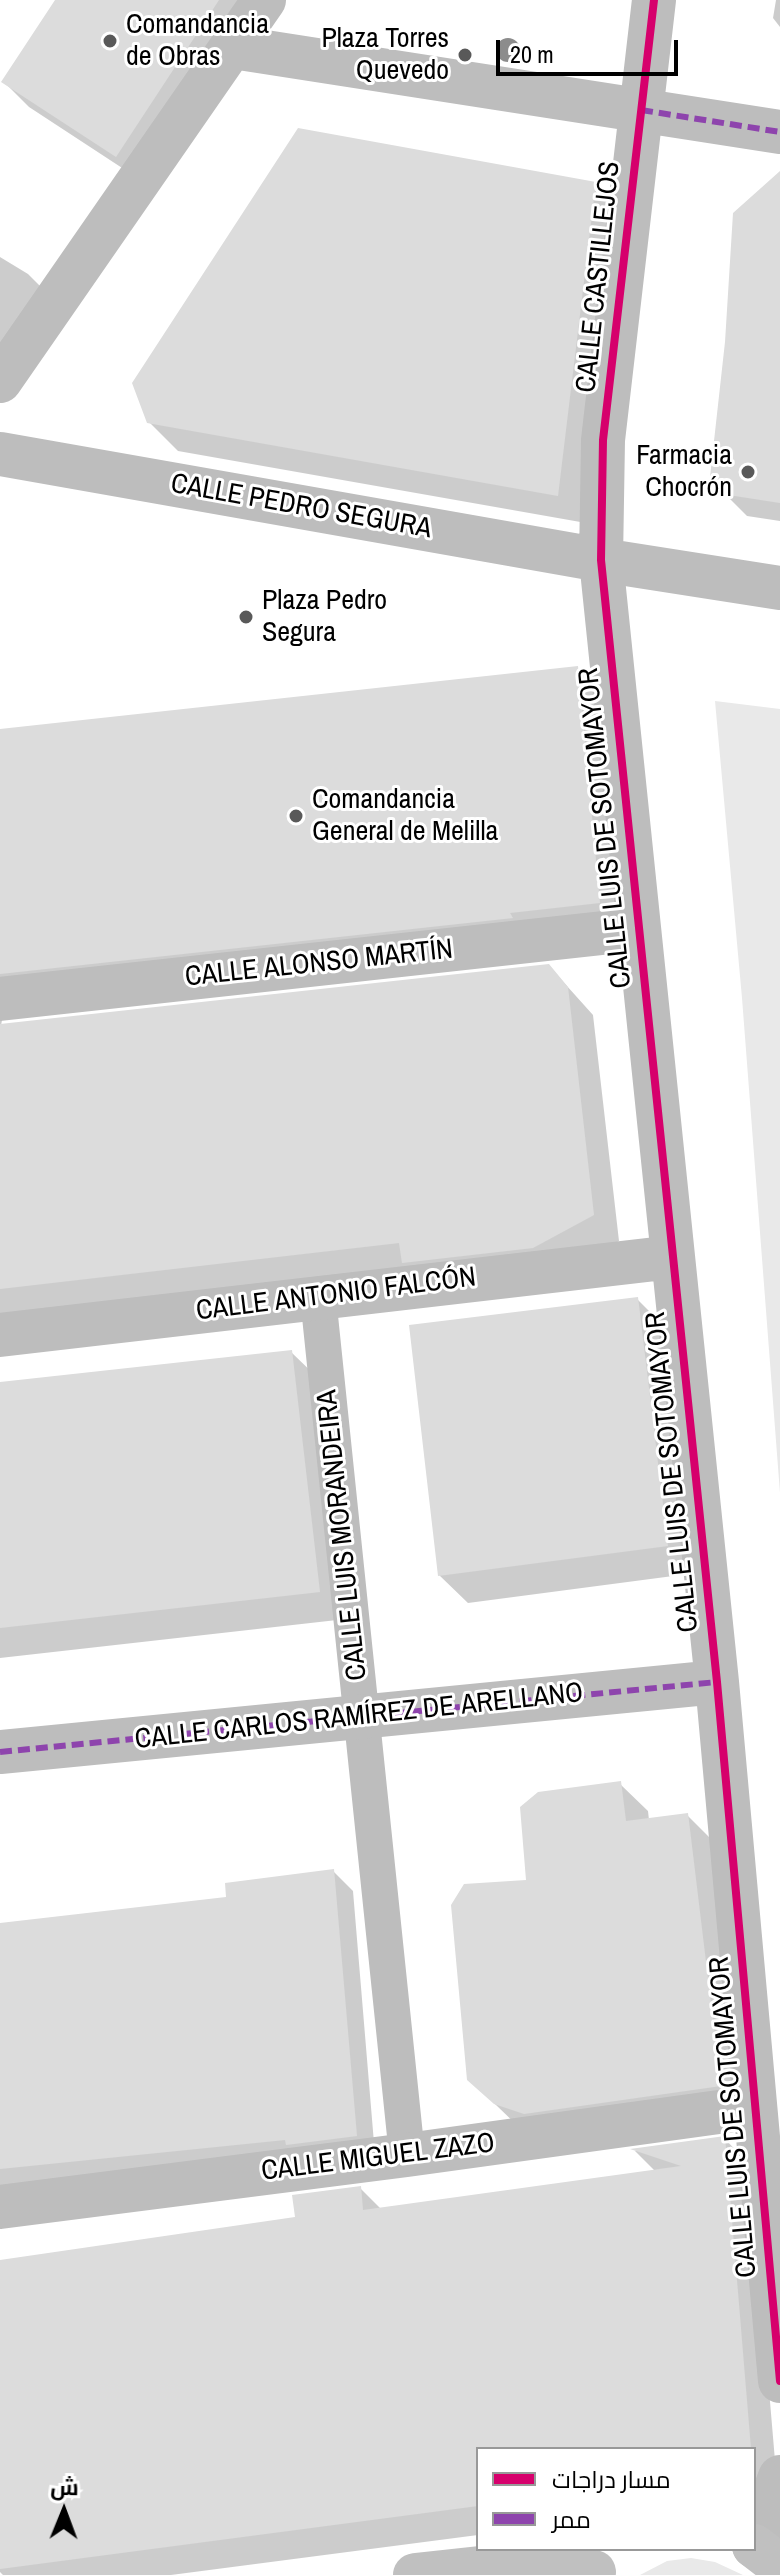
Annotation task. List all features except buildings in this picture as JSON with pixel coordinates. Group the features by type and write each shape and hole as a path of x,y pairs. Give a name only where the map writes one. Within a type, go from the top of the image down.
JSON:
{"main road":[{"path":"415,2575 553,2560 602,2565"}],"street":[{"path":"0,381 264,0"},
{"name":"CALLE CASTILLEJOS","path":"601,560 603,440 654,0"},
{"path":"233,47 780,132"},
{"name":"CALLE PEDRO SEGURA","path":"0,454 601,560 780,588"},
{"name":"CALLE LUIS DE SOTOMAYOR","path":"601,560 717,1682 780,2381"},
{"name":"CALLE ALONSO MARTÍN","path":"0,999 639,929"},
{"name":"CALLE ANTONIO FALCÓN","path":"0,1335 673,1257"},
{"name":"CALLE CARLOS RAMÍREZ DE ARELLANO","path":"0,1752 717,1682"},
{"name":"CALLE MIGUEL ZAZO","path":"0,2207 755,2107"},
{"path":"769,2557 780,2477"}],"lane":[{"name":"CALLE LUIS MORANDEIRA","path":"318,1297 407,2155"}],"shaded area":[{"path":"715,701 780,709 780,1493 742,998"},
{"path":"691,2558 715,2562 743,2575 640,2575 667,2561"}],"marked path":[{"path":"641,110 780,132"},
{"path":"0,1752 717,1682"}],"cycle path":[{"path":"654,0 603,440 601,560 717,1682 780,2381"}],"place":[{"name":"Comandancia de Obras","path":"110,41"},
{"name":"Plaza Torres Quevedo","path":"465,55"},
{"name":"Farmacia Chocrón","path":"748,472"},
{"name":"Plaza Pedro Segura","path":"246,617"},
{"name":"Comandancia General de Melilla","path":"296,816"}]}
